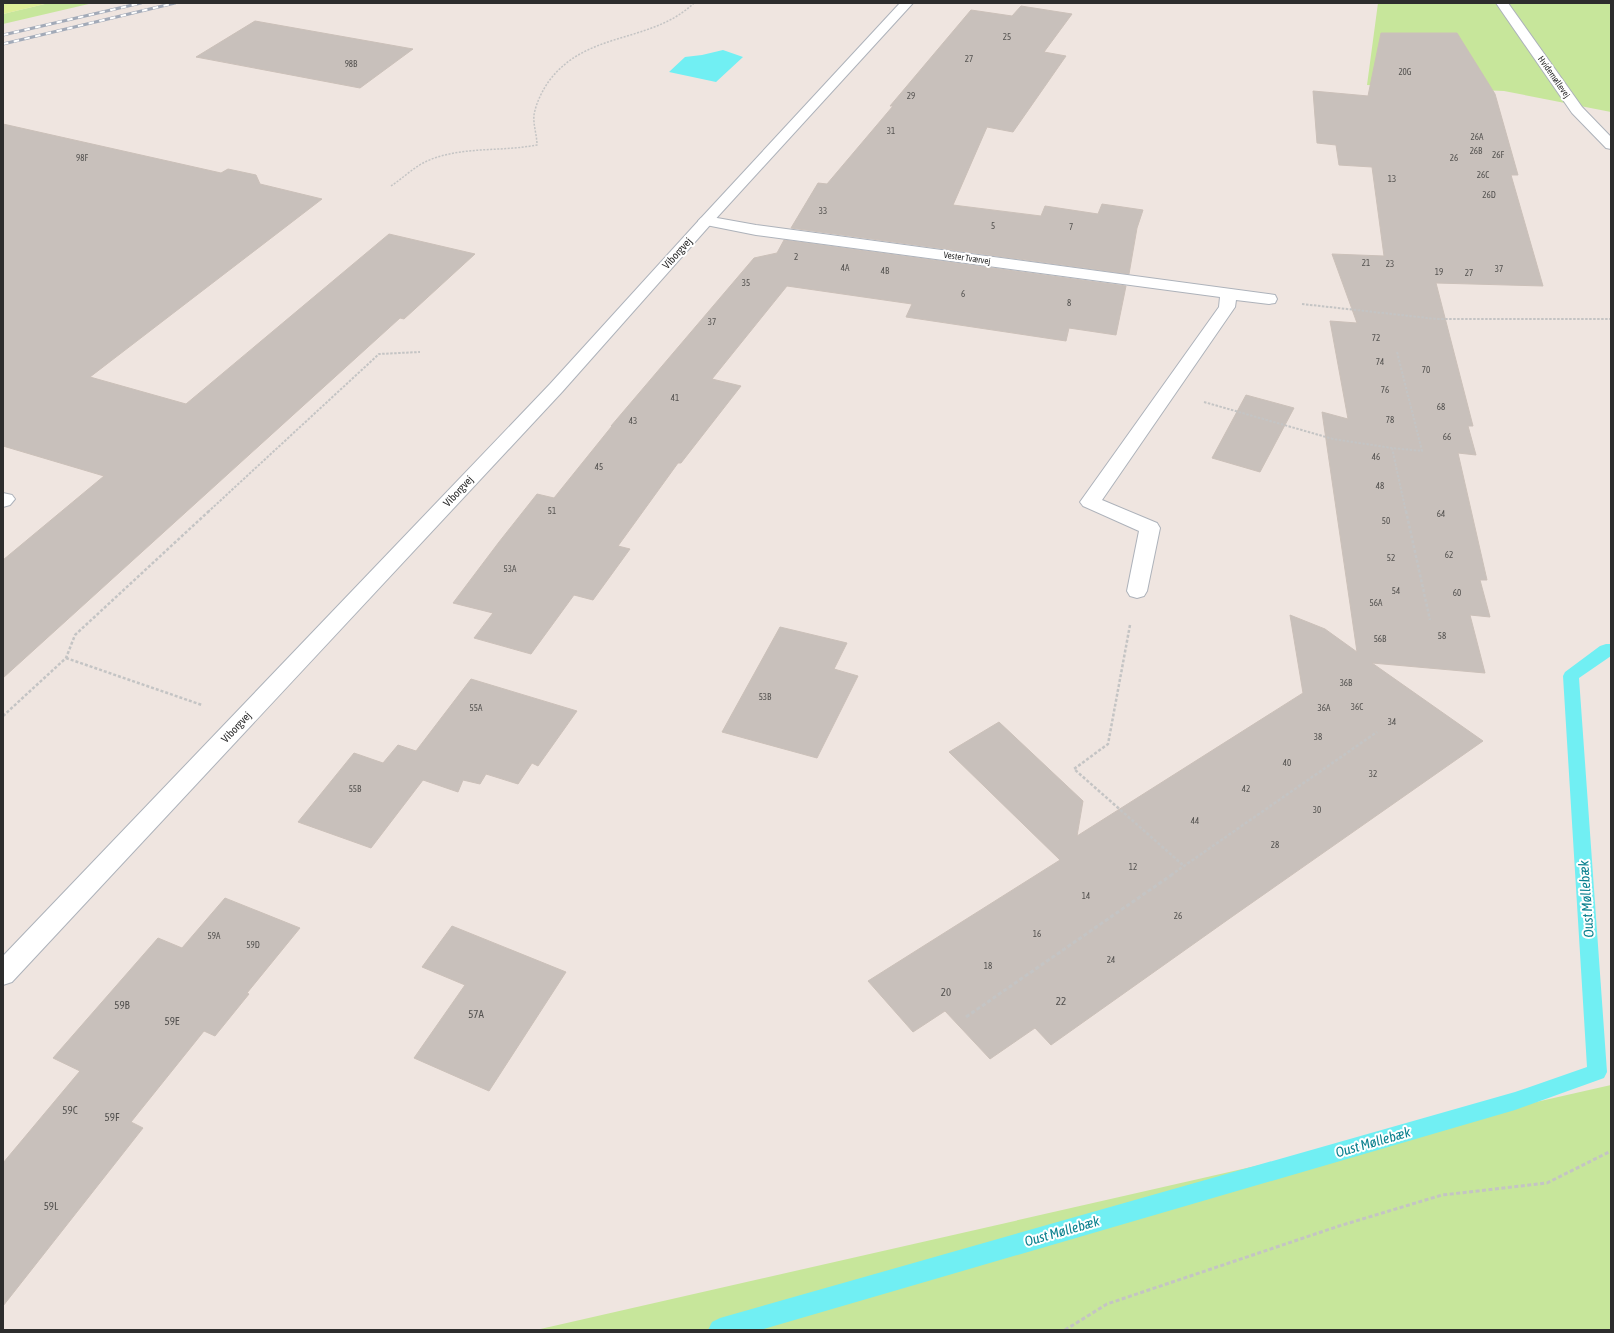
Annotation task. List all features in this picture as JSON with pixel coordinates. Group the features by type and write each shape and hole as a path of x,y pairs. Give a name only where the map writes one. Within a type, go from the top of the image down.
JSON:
{"street":[{"name":"Viborgvej","path":"3,974 556,388 706,221 907,3"},
{"name":"Hvidemøllevej","path":"1502,3 1577,110 1611,145"},
{"name":"Vester Tværvej","path":"706,221 756,230 1269,299"},
{"path":"1137,591 1150,528 1090,502 1227,308 1229,294"}],"path":[{"path":"391,186 412,170 433,159 482,150 507,150 537,145 534,116 538,102 546,84 563,65 596,45 637,33 678,17 688,10 694,3"},
{"path":"1269,299 1333,308 1436,319 1611,319"},
{"path":"3,716 66,658 75,636 379,354 420,352"},
{"path":"1168,391 1333,439 1392,448 1422,450 1397,352"},
{"path":"1392,448 1430,620"},
{"path":"1137,591 1108,744 1074,769 1184,866"},
{"path":"66,658 243,718"},
{"path":"966,1017 1377,732"},
{"path":"1065,1330 1107,1304 1339,1226 1442,1194 1547,1183 1611,1151"}],"green space":[{"path":"3,3 49,3 3,14"},
{"path":"49,3 93,3 3,24 3,14"},
{"path":"1378,3 1611,3 1611,112 1504,91 1367,85"},
{"path":"1611,1085 1611,1330 536,1330"}],"water":[{"path":"723,50 743,57 716,82 669,72 685,57"}],"building":[{"path":"1021,6 1072,14 1044,52 1066,56 1013,132 987,127 953,205 1041,216 1045,206 1098,214 1102,204 1143,210 1137,228 1129,274 791,228 818,183 827,184 971,10 1012,16"},
{"path":"255,21 413,49 360,88 196,57"},
{"path":"1381,33 1457,33 1495,94 1518,175 1511,175 1543,286 1436,283 1473,426 1468,426 1476,455 1458,453 1487,580 1480,580 1490,617 1470,615 1485,673 1372,663 1483,741 1051,1045 1035,1028 990,1059 945,1011 913,1032 868,981 1060,860 949,752 999,722 1083,801 1077,836 1303,693 1290,615 1325,629 1357,652 1322,412 1348,419 1330,321 1357,323 1332,254 1384,256 1372,167 1339,165 1336,145 1317,143 1313,91 1368,96"},
{"path":"3,124 221,173 228,169 256,175 260,184 322,199 90,377 186,404 389,234 475,254 404,319 400,318 3,678 3,560 104,476 3,446"},
{"path":"784,240 1126,286 1116,335 1069,328 1066,341 906,317 912,304 787,286 712,379 741,386 681,463 678,463 618,546 630,549 593,600 574,595 531,654 474,638 493,613 453,603 499,542 537,494 554,498 611,426 754,258 777,253"},
{"path":"1246,395 1294,408 1260,472 1212,458"},
{"path":"780,627 847,643 834,669 858,676 817,758 722,732"},
{"path":"471,679 577,711 538,766 532,763 518,784 486,774 480,784 463,780 458,792 423,780 371,848 298,822 354,753 383,763 398,745 416,751"},
{"path":"225,898 300,928 247,993 249,994 215,1036 204,1031 131,1122 143,1128 3,1306 3,1163 80,1071 53,1058 158,938 182,948"},
{"path":"452,926 566,972 489,1091 414,1058 465,985 422,967"}],"waterway":[{"name":"Oust Møllebæk","path":"720,1330 1515,1101 1597,1072 1571,676 1606,650 1611,650"}],"railway":[{"path":"3,35 141,3"},
{"path":"3,44 175,3"}]}
